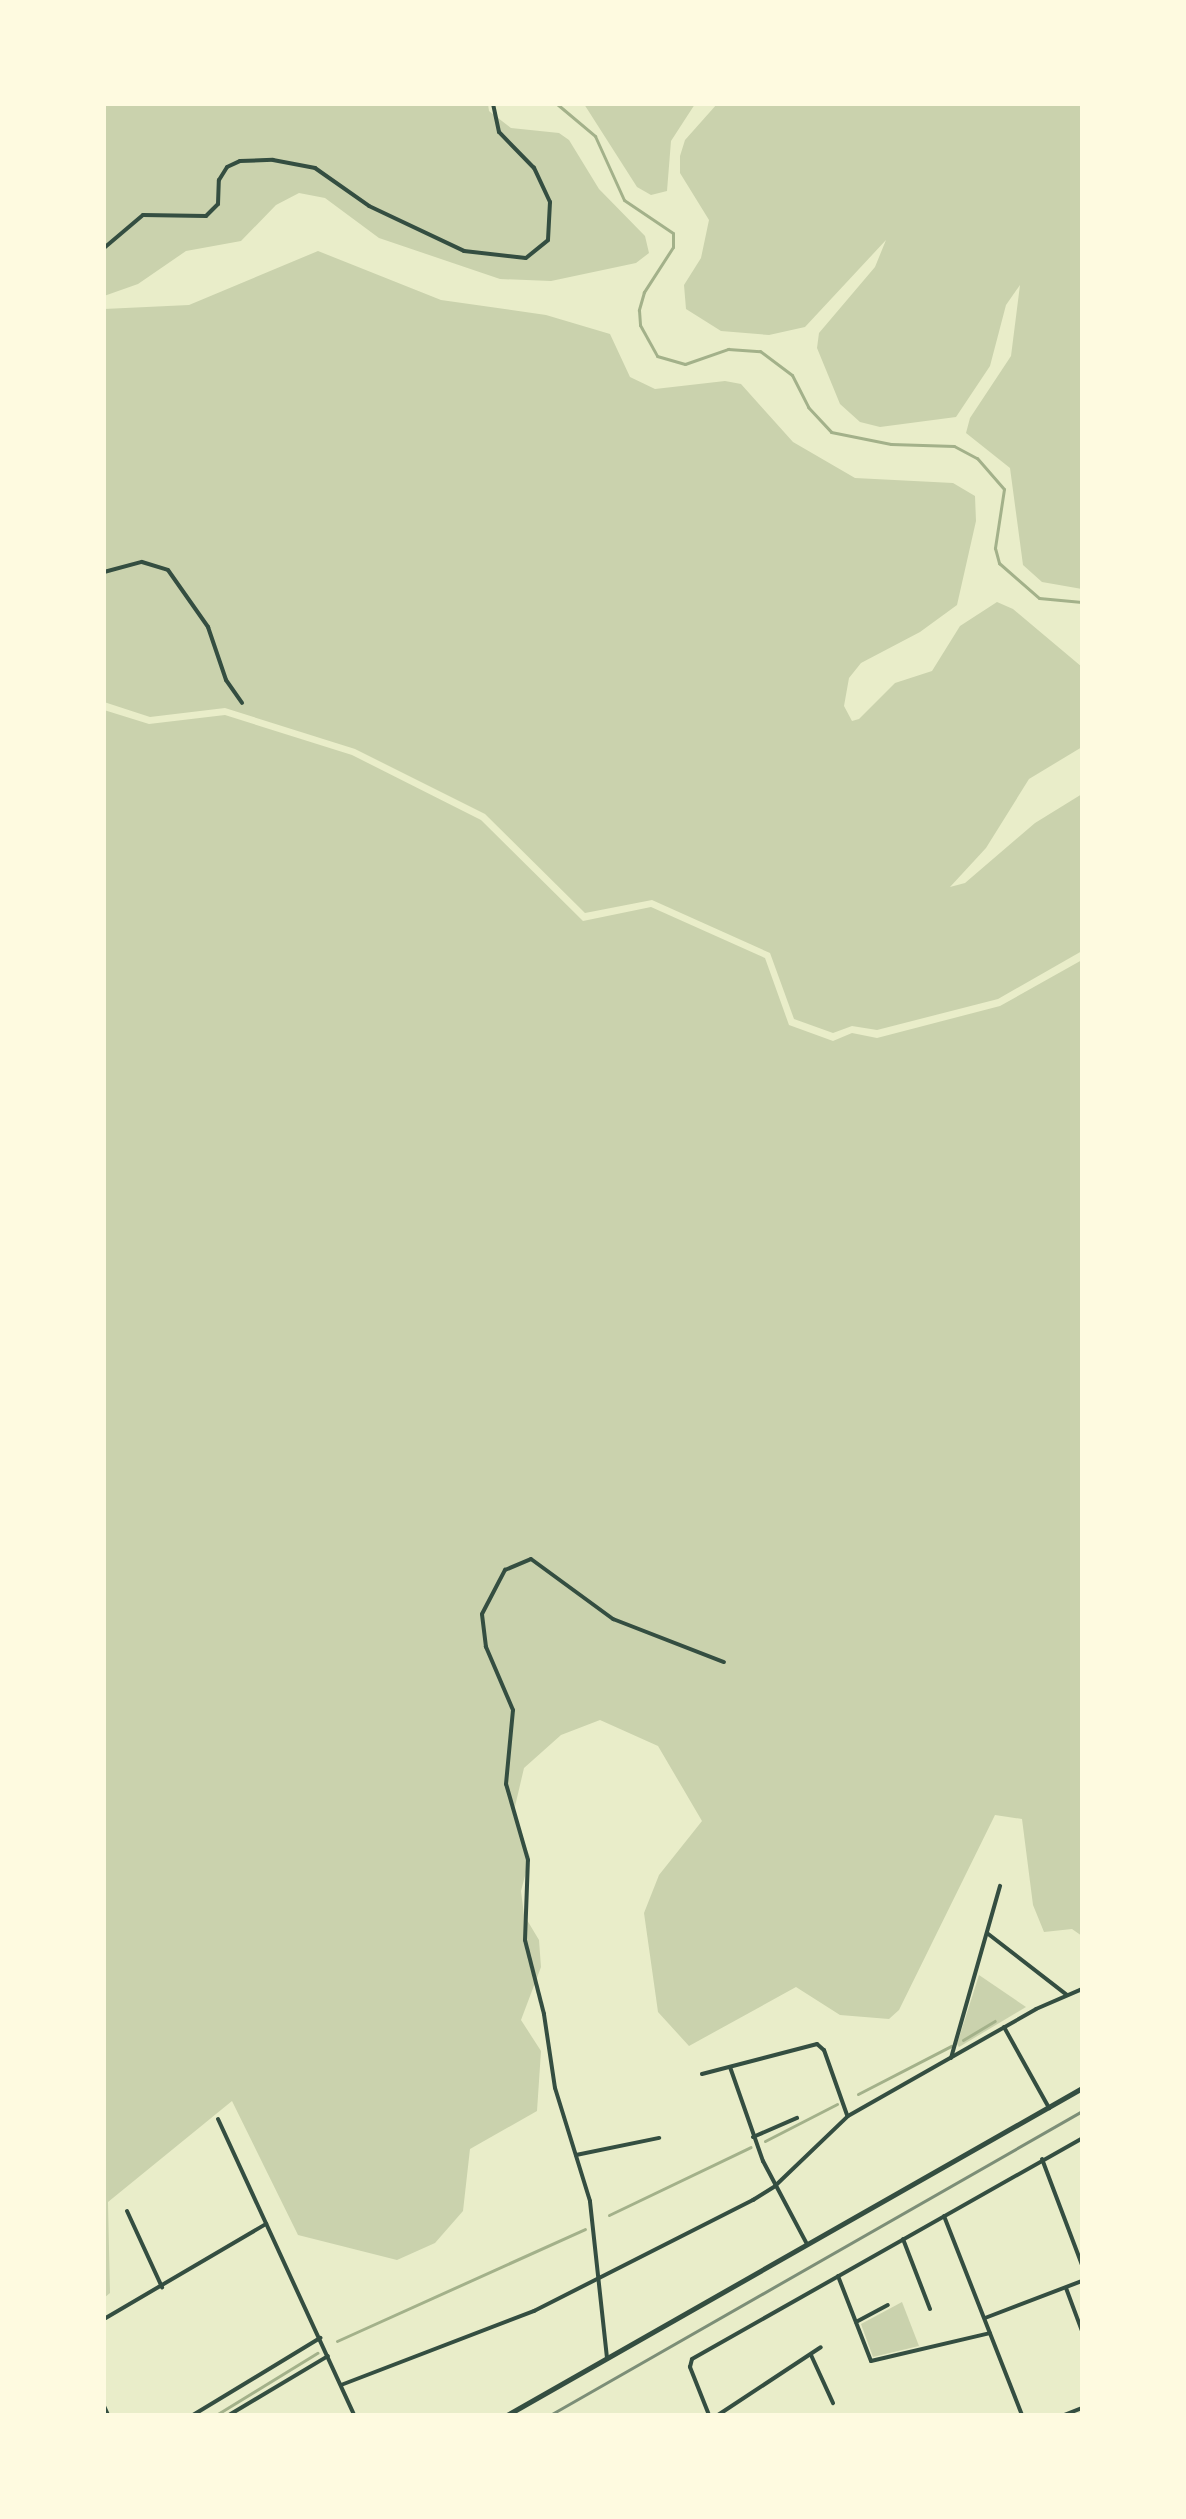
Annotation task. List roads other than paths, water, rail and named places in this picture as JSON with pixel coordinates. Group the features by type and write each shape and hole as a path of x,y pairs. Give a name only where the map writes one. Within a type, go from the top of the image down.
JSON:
{"street":[{"path":"104,248 143,215 206,216 218,204 219,180 227,167 258,160 315,168 369,206 464,251 501,259 526,258 548,240 550,202 534,168 499,132 493,104"},
{"path":"104,572 147,561 168,570 208,627 226,680 242,703"},
{"path":"607,2358 590,2201 559,2102 525,1940 529,1870 506,1784 514,1718 483,1638 488,1596 509,1566 531,1559 613,1619 724,1662"},
{"path":"951,2058 1000,1886"},
{"path":"987,1933 1067,1995"},
{"path":"341,2385 513,2320 599,2279 775,2186 848,2116 1004,2027 1082,1989"},
{"path":"1004,2027 1049,2108"},
{"path":"702,2074 820,2045 848,2116"},
{"path":"730,2067 753,2137 807,2245"},
{"path":"507,2415 1082,2088"},
{"path":"753,2137 797,2118"},
{"path":"218,2119 354,2415"},
{"path":"576,2155 659,2138"},
{"path":"709,2415 690,2362 1082,2138"},
{"path":"1042,2159 1082,2265"},
{"path":"127,2211 162,2287"},
{"path":"944,2216 1022,2415"},
{"path":"104,2319 266,2224"},
{"path":"903,2239 930,2309"},
{"path":"838,2276 871,2361 990,2333"},
{"path":"985,2318 1082,2281"},
{"path":"1066,2287 1082,2331"},
{"path":"856,2322 888,2305"},
{"path":"193,2415 320,2338"},
{"path":"718,2415 821,2347"},
{"path":"811,2355 833,2403"},
{"path":"229,2415 328,2356"},
{"path":"104,2406 108,2415"},
{"path":"1064,2415 1082,2408"}],"waterway":[{"path":"557,104 595,136 624,200 673,233 673,247 644,292 639,310 640,325 657,356 685,364 728,349 760,351 792,375 808,407 831,432 891,444 954,446 977,458 1004,489 995,548 999,563 1039,598 1082,602"},
{"path":"963,2040 995,2021"},
{"path":"858,2094 951,2046"},
{"path":"765,2141 837,2104"},
{"path":"609,2215 751,2147"},
{"path":"337,2341 585,2229"},
{"path":"216,2415 317,2353"}],"railway":[{"path":"550,2415 1082,2111"}]}
